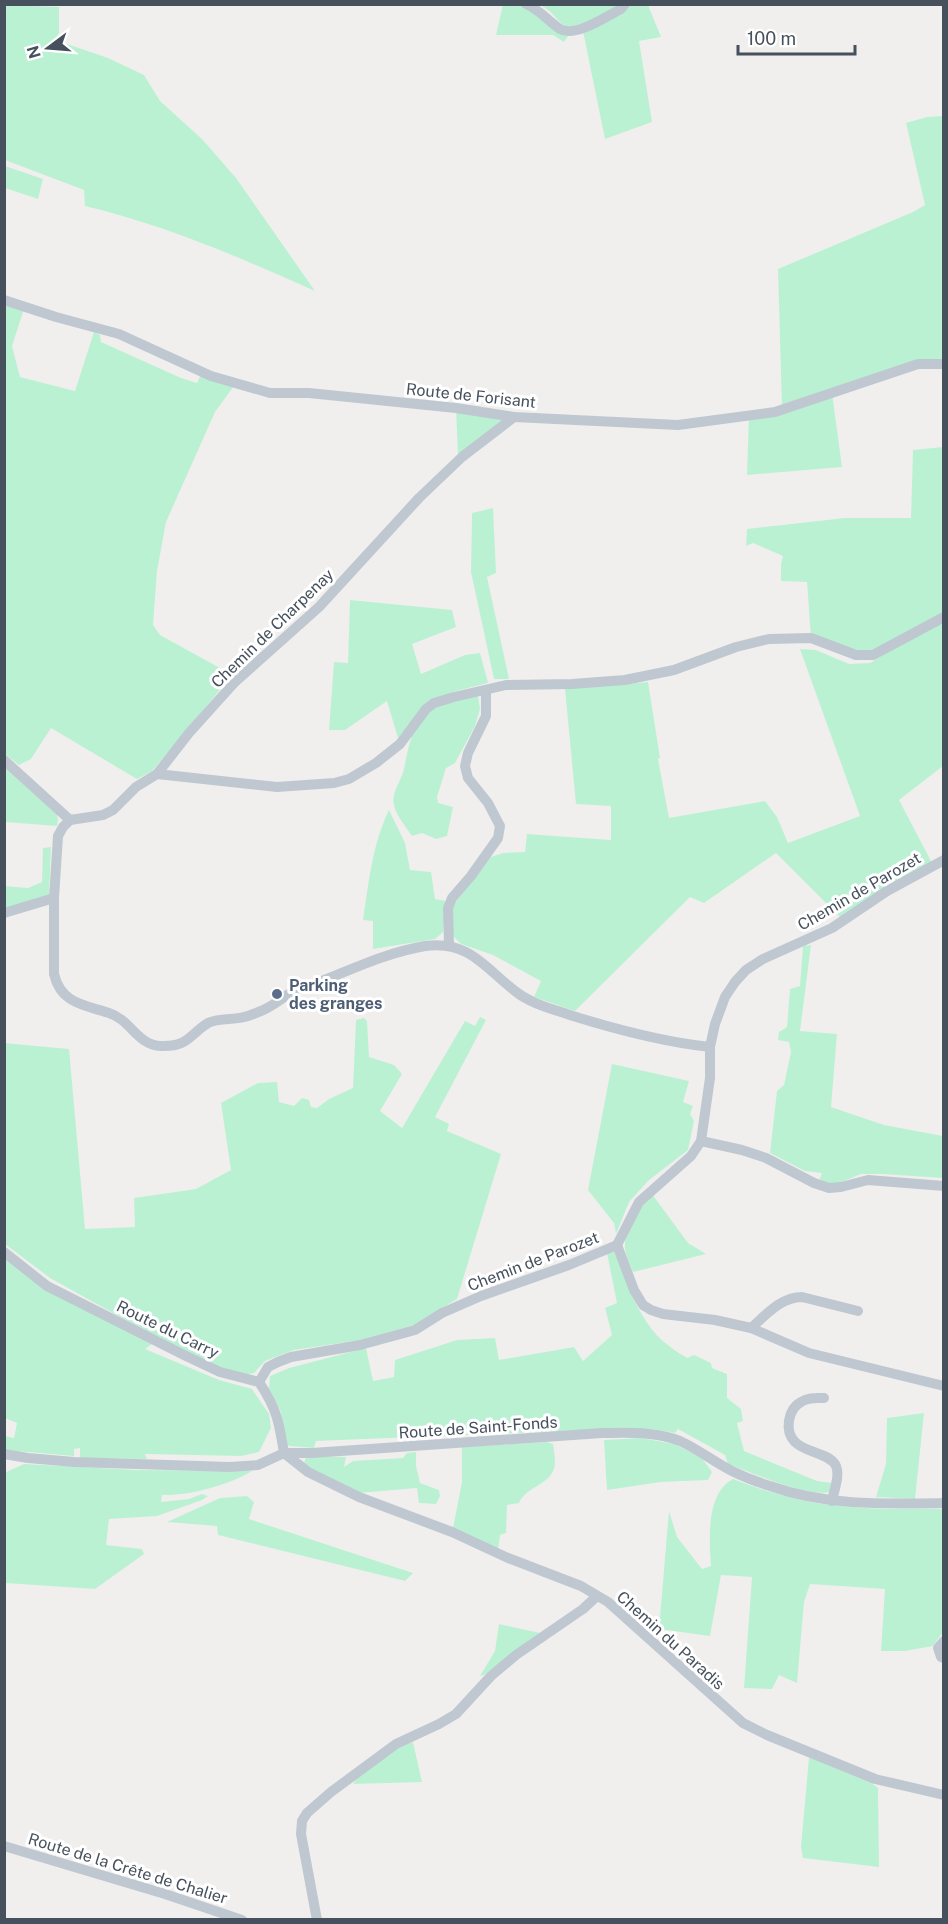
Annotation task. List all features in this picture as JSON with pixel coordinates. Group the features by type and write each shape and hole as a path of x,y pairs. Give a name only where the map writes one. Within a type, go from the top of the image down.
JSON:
{"street":[{"path":"526,4 534,7 559,28 571,32 621,9 626,4"},
{"name":"Route de Forisant","path":"4,300 119,334 211,376 270,393 320,394 456,408 514,417 678,425 775,412 918,364 944,364"},
{"name":"Chemin de Charpenay","path":"70,820 103,815 113,810 136,787 157,774 189,733 235,682 319,607 419,498 462,457 514,417"},
{"path":"157,774 276,787 334,783 349,779 376,763 400,744 414,722 434,703 506,685 625,680 674,670 736,646 769,639 811,638 856,655 873,655 944,617"},
{"path":"449,946 448,908 452,898 498,838 500,826 488,803 468,778 465,766 468,753 486,716 486,690"},
{"path":"4,760 70,820 58,836 54,898 56,984 63,994 77,1003 124,1020 147,1043 160,1046 182,1044 210,1022 243,1017 264,1010 294,991 365,964 408,949 449,946 477,958 515,991 531,1001 614,1029 682,1044 710,1047"},
{"name":"Chemin de Parozet","path":"259,1382 268,1368 291,1357 360,1345 415,1330 442,1313 481,1296 570,1265 617,1245 639,1202 691,1156 701,1141 710,1078 710,1047 715,1024 725,997 735,982 746,970 763,959 832,928 887,891 944,860"},
{"path":"4,913 54,898"},
{"path":"701,1141 766,1158 814,1183 829,1188 868,1180 944,1186"},
{"path":"617,1245 634,1290 643,1305 651,1310 663,1314 716,1320 751,1328 809,1353 944,1386"},
{"name":"Route du Carry","path":"4,1252 47,1286 220,1372 259,1382"},
{"path":"751,1328 783,1302 795,1297 858,1311"},
{"path":"259,1382 273,1404 284,1453"},
{"path":"824,1398 809,1398 800,1402 792,1410 789,1427 794,1442 803,1449 828,1458 835,1464 837,1471 832,1501"},
{"name":"Route de Saint-Fonds","path":"4,1454 74,1462 230,1467 258,1465 284,1453 602,1433 641,1433 680,1442 732,1471 771,1487 832,1501 872,1504 944,1503"},
{"name":"Chemin du Paradis","path":"284,1453 308,1472 359,1497 452,1532 508,1558 581,1586 608,1602 743,1723 875,1779 944,1795"},
{"path":"317,1920 301,1834 302,1821 307,1813 331,1792 396,1744 456,1714 491,1676 516,1655 583,1609 597,1596"},
{"path":"944,1641 938,1648 941,1657 944,1658"},
{"name":"Route de la Crête de Chalier","path":"4,1846 154,1890 242,1920"}],"green space":[{"path":"503,4 526,5 571,32 564,42 553,35 496,35"},
{"path":"4,5 59,7 59,33 52,44 67,44 108,58 144,75 160,101 202,139 236,178 315,291 173,233 85,206 84,190 5,160"},
{"path":"540,5 648,5 661,37 639,41 652,122 605,139 583,31 586,22 569,28"},
{"path":"943,116 943,364 918,364 832,393 842,467 747,475 749,415 782,409 778,269 925,205 906,123 927,117"},
{"path":"5,166 43,179 38,199 5,188"},
{"path":"4,300 25,306 12,346 20,377 75,391 94,332 100,335 101,342 181,378 197,383 202,372 236,383 215,412 166,522 157,571 153,625 160,635 220,668 230,678 152,771 137,779 51,728 31,759 19,765 5,754"},
{"path":"456,409 502,420 458,455"},
{"path":"943,447 943,614 873,655 811,638 807,582 781,581 783,556 753,543 746,546 747,529 845,518 911,518 913,450"},
{"path":"493,508 496,573 487,577 509,679 494,679 471,572 472,513"},
{"path":"350,600 452,610 456,627 412,644 421,674 465,655 480,653 488,683 456,691 427,702 398,738 387,701 345,730 329,730 334,662 348,663"},
{"path":"943,620 943,766 899,800 932,863 841,918 776,853 704,903 690,897 575,1011 534,997 541,981 493,955 461,944 453,936 453,905 491,857 503,853 525,852 527,834 611,840 611,806 576,804 565,689 648,682 660,758 658,759 669,818 765,801 777,817 788,843 860,816 800,649 816,650 849,664 870,663"},
{"path":"478,696 480,709 475,726 455,763 446,768 437,797 438,803 453,807 447,836 436,839 422,833 412,836 399,817 393,800 413,733 429,711 452,701"},
{"path":"4,765 56,811 57,826 5,822 5,839"},
{"path":"389,810 405,843 410,870 431,872 435,899 446,901 443,932 435,939 373,949 373,921 363,920 375,850"},
{"path":"51,847 49,895 5,910 4,886 28,888 42,882 43,848"},
{"path":"811,945 800,1031 837,1034 831,1107 884,1125 943,1136 943,1178 861,1174 834,1185 819,1181 822,1173 805,1171 770,1153 777,1091 784,1085 791,1052 789,1042 778,1040 779,1032 787,1027 790,989 800,986 803,946"},
{"path":"480,1017 486,1020 435,1117 449,1124 447,1131 501,1154 457,1299 414,1325 360,1340 294,1350 265,1361 254,1373 243,1375 215,1366 122,1318 50,1278 5,1244 4,1043 69,1049 85,1229 135,1227 134,1198 196,1189 231,1170 221,1103 258,1083 277,1082 279,1102 294,1106 302,1098 309,1100 311,1107 317,1108 329,1099 353,1088 356,1020 364,1018 367,1021 369,1057 394,1065 402,1074 380,1111 402,1128 465,1021 475,1026"},
{"path":"612,1064 689,1081 683,1102 693,1106 690,1114 694,1121 688,1150 649,1180 629,1202 616,1234 614,1223 588,1190"},
{"path":"652,1194 688,1243 706,1254 633,1272 625,1251 626,1238 635,1218"},
{"path":"614,1251 634,1300 655,1333 687,1358 694,1355 711,1363 712,1368 727,1374 727,1398 741,1409 743,1421 737,1423 744,1451 817,1481 832,1483 830,1492 819,1493 793,1488 728,1464 725,1455 678,1429 675,1433 654,1429 611,1429 316,1441 314,1448 289,1446 285,1441 281,1412 269,1388 270,1376 289,1368 366,1348 373,1381 394,1377 395,1360 457,1340 495,1338 499,1360 574,1347 583,1361 612,1335 605,1308 617,1303 607,1253"},
{"path":"4,1259 152,1344 145,1349 219,1380 252,1389 269,1414 271,1428 259,1452 241,1456 145,1454 147,1459 80,1458 80,1448 74,1449 74,1456 5,1450 5,1436 14,1438 17,1423 5,1418"},
{"path":"924,1413 915,1499 876,1497 886,1464 887,1418"},
{"path":"641,1438 674,1444 701,1457 712,1472 708,1480 661,1482 607,1490 604,1440"},
{"path":"547,1442 553,1444 555,1464 553,1471 545,1481 528,1492 519,1503 507,1505 506,1533 500,1535 498,1550 453,1528 462,1482 462,1447"},
{"path":"416,1452 420,1483 439,1490 440,1496 436,1504 419,1503 417,1488 358,1493 306,1469 304,1463 306,1457 346,1457 344,1467 353,1461 403,1458 407,1453"},
{"path":"24,1464 136,1470 252,1471 208,1489 184,1494 162,1495 161,1502 189,1499 202,1494 208,1496 157,1516 109,1519 106,1545 142,1549 144,1554 95,1589 5,1583 4,1473"},
{"path":"733,1479 786,1496 827,1505 880,1509 943,1509 943,1632 933,1646 905,1651 881,1651 885,1589 810,1584 804,1602 797,1683 779,1675 772,1689 744,1688 752,1577 721,1575 710,1636 659,1629 669,1511 677,1537 702,1569 711,1566 710,1530 714,1506 724,1486"},
{"path":"247,1496 254,1502 249,1519 413,1573 405,1581 218,1535 217,1526 167,1522 220,1498"},
{"path":"499,1624 540,1633 480,1676 495,1651"},
{"path":"413,1742 422,1782 353,1784 380,1758 396,1748"},
{"path":"809,1757 870,1782 878,1788 879,1867 803,1858 801,1847"}],"place":[{"name":"Parking des granges","path":"277,994"}]}
